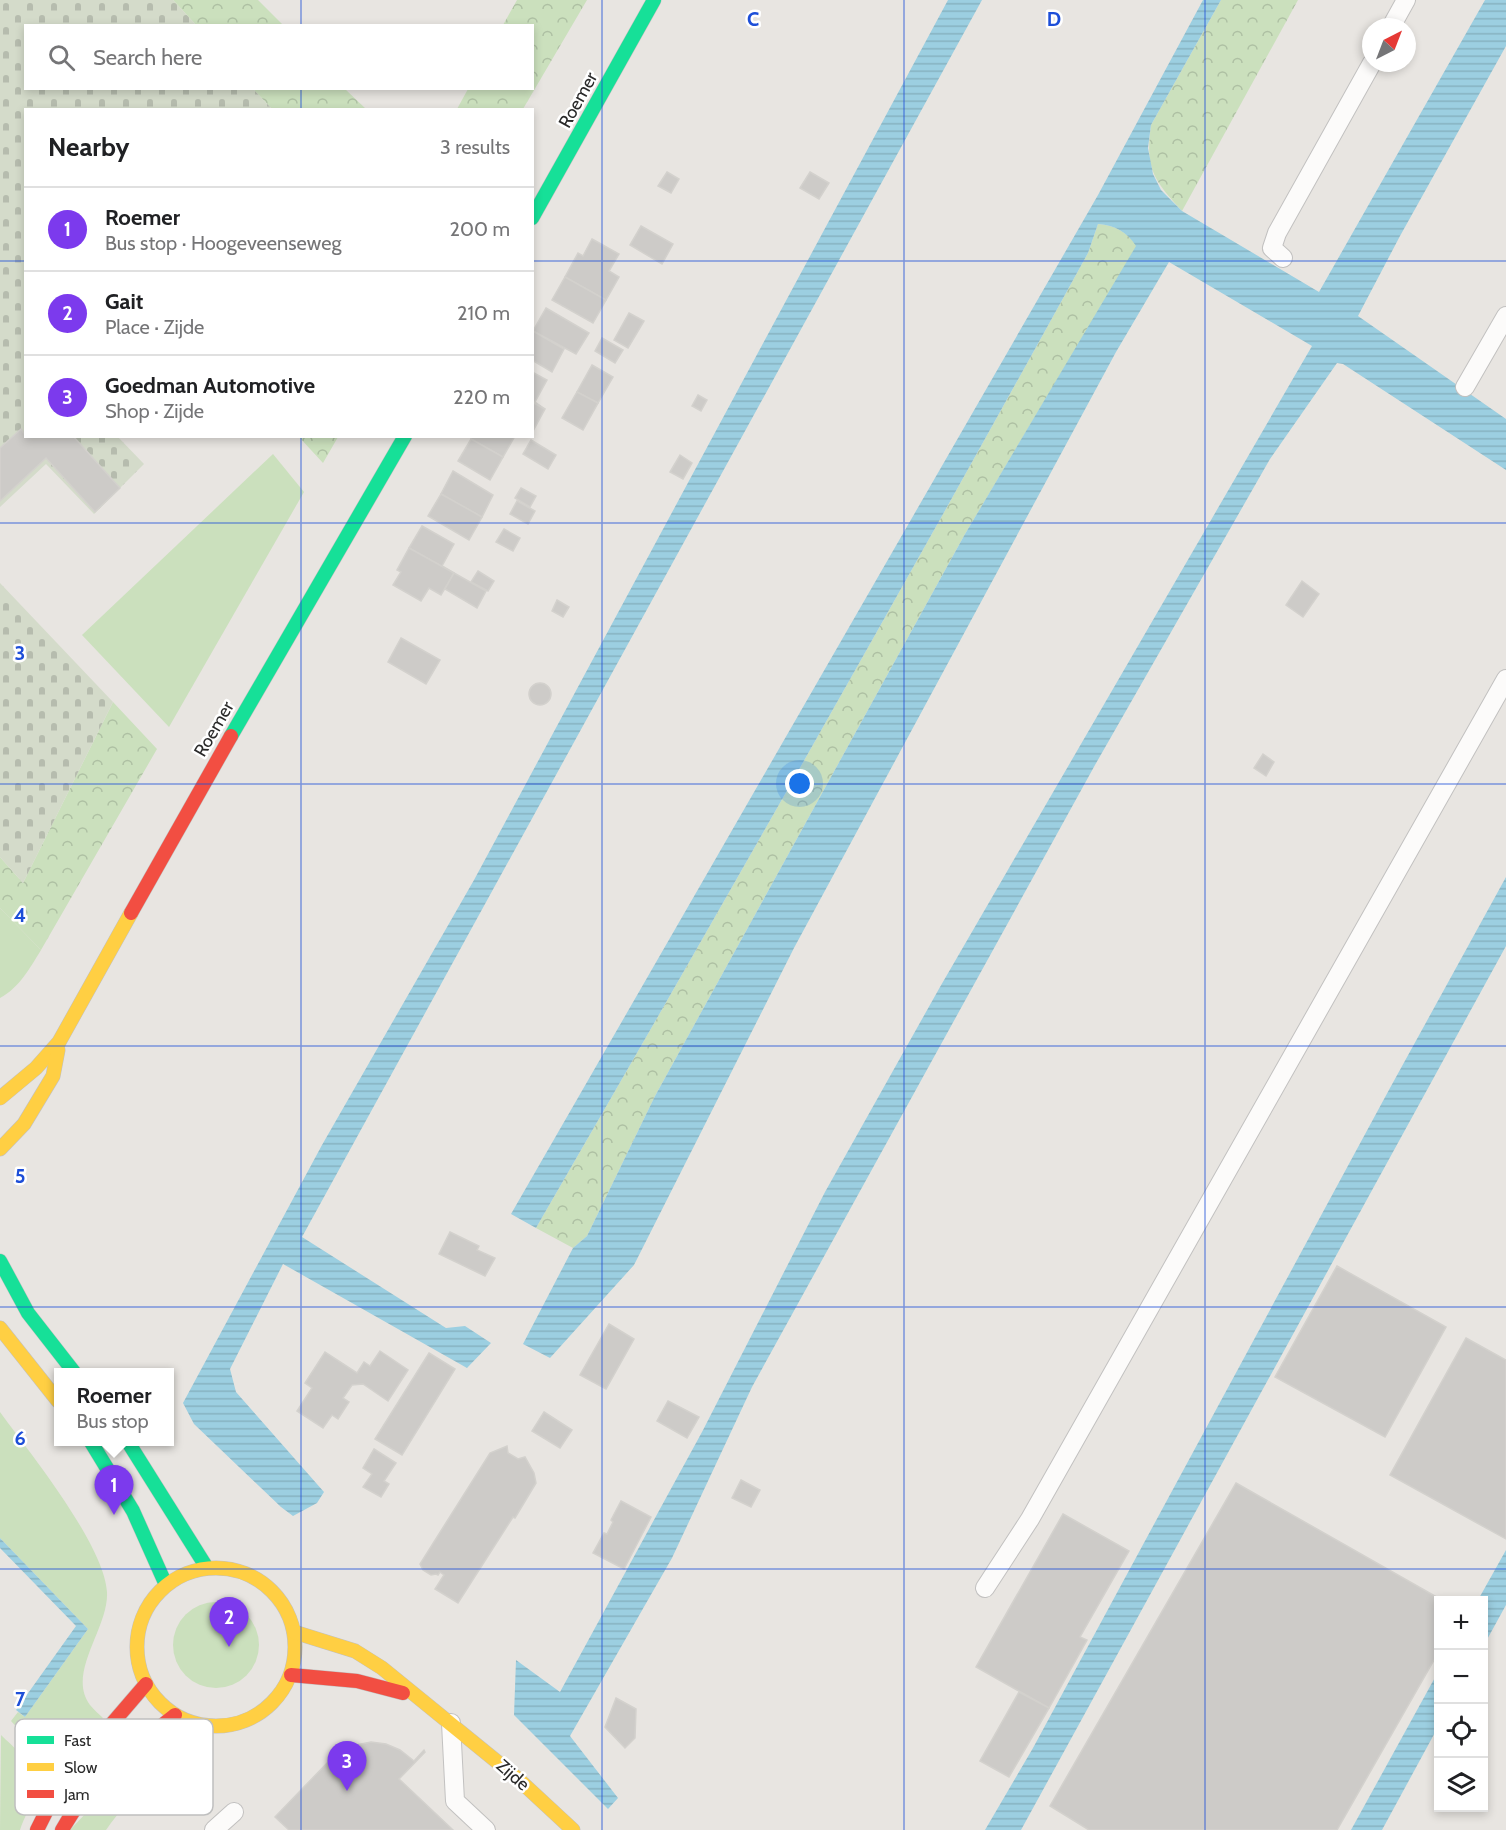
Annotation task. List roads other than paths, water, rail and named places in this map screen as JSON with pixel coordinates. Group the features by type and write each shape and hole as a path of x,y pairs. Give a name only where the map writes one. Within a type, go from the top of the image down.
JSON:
{"main road":[{"name":"Roemer","path":"534,214 654,0"},
{"name":"Roemer","path":"0,1098 36,1068 59,1042 205,781 404,438"},
{"name":"Roemer","path":"0,1149 24,1125 53,1076 59,1042"},
{"path":"0,1261 28,1313 71,1368"},
{"path":"0,1328 54,1396"},
{"path":"94,1446 109,1467 151,1544 166,1585"},
{"path":"131,1446 152,1475 181,1529 207,1568"},
{"path":"185,1719 175,1715 159,1701 146,1684 139,1667 138,1631 153,1598 178,1577 207,1568 236,1570 263,1583 283,1605 294,1632 296,1647 291,1675 271,1704 242,1722 229,1726 213,1725"},
{"name":"Zijde","path":"294,1632 355,1651 382,1668 517,1778 573,1830"},
{"name":"Zijde","path":"291,1675 357,1681 383,1686 422,1700"},
{"path":"116,1719 146,1684"},
{"path":"170,1719 175,1715"},
{"path":"37,1830 44,1815"},
{"path":"62,1830 71,1815"}],"lane":[{"path":"1396,18 1406,0"},
{"path":"1283,258 1272,248 1277,233 1366,72"},
{"path":"1466,387 1506,316"},
{"path":"985,1588 1030,1519 1506,680"},
{"path":"452,1723 455,1801 486,1830"},
{"path":"214,1830 234,1812"}],"water":[{"path":"948,0 982,0 302,1237 446,1328 465,1326 491,1343 467,1368 283,1264 230,1369 236,1392 324,1492 317,1503 293,1516 194,1424 183,1403 322,1145 474,880"},
{"path":"1203,0 1221,0 1151,125 1148,148 1153,174 1161,190 1182,211 1319,292 1485,0 1506,0 1506,46 1358,316 1506,419 1506,470 1343,364 1337,363 1270,459 1095,765 752,1387 672,1558 570,1736 618,1798 608,1809 514,1715 516,1660 560,1692 702,1432 825,1192 940,987 1312,346 1169,262 1116,352 794,948 634,1265 550,1358 523,1344 573,1248 587,1236 655,1096 965,534 1136,246 1120,230 1098,224 1088,253 952,498 536,1228 511,1214 1098,195"},
{"path":"1506,877 1506,946 1021,1830 985,1830 1033,1748"},
{"path":"0,1538 88,1629 25,1717 16,1710 76,1626 0,1548"},
{"path":"1506,1550 1506,1605 1488,1638 1488,1596 1480,1596"},
{"path":"1434,1679 1434,1734 1382,1830 1351,1830"}],"place":[{"name":"Roemer","path":"114,1515"},
{"name":"Gait","path":"229,1647"},
{"name":"Goedman Automotive","path":"347,1791"}]}
